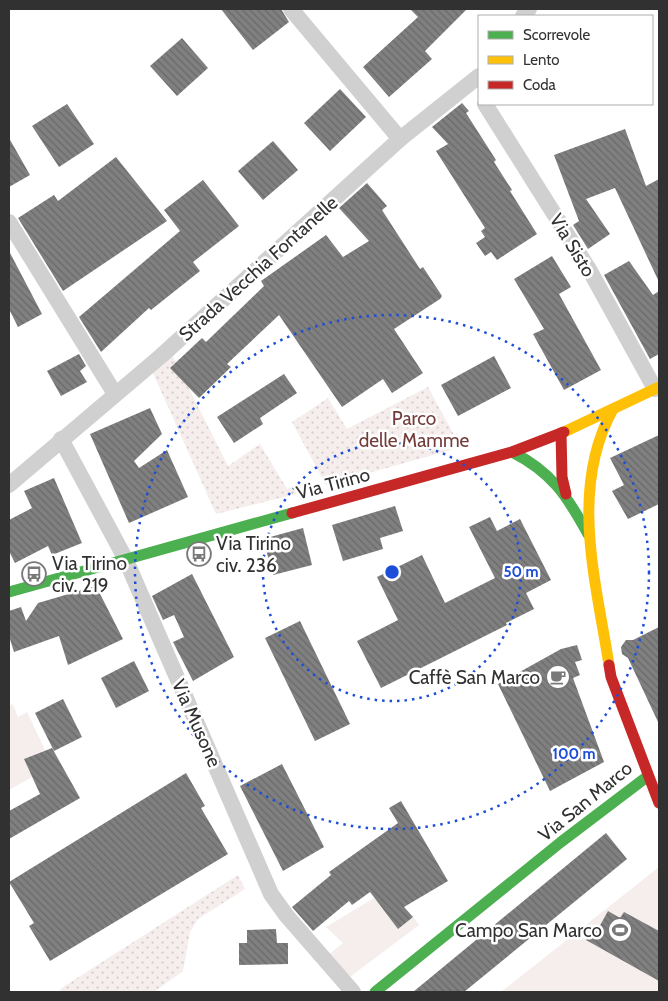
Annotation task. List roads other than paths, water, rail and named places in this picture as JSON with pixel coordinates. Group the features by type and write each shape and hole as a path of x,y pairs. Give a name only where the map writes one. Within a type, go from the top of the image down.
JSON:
{"street":[{"path":"291,9 400,139"},
{"name":"Strada Vecchia Fontanelle","path":"9,485 61,438 168,349 400,139 477,84"},
{"name":"Via Sisto","path":"486,105 590,271 657,388"},
{"path":"9,222 115,394"},
{"name":"Via Tirino","path":"9,592 125,558 512,452 561,433 657,388"},
{"name":"Via San Marco","path":"375,992 561,842 648,776 611,677 588,534 590,478 601,431 613,409"},
{"path":"561,433 573,448"},
{"name":"Via San Marco","path":"561,433 562,477 567,496"},
{"name":"Via Musone","path":"61,438 125,558 271,894 286,915 353,992"},
{"name":"Via San Marco","path":"512,452 543,469 567,496 588,534"},
{"name":"Via San Marco","path":"582,458 590,478"},
{"path":"648,776 659,802"}],"place":[{"name":"Via Tirino civ. 236","path":"199,554"},
{"name":"Via Tirino civ. 219","path":"34,574"},
{"name":"Caffè San Marco","path":"558,677"},
{"name":"Campo San Marco","path":"620,930"}],"park label":[{"name":"Parco delle Mamme","path":"414,429"}]}
